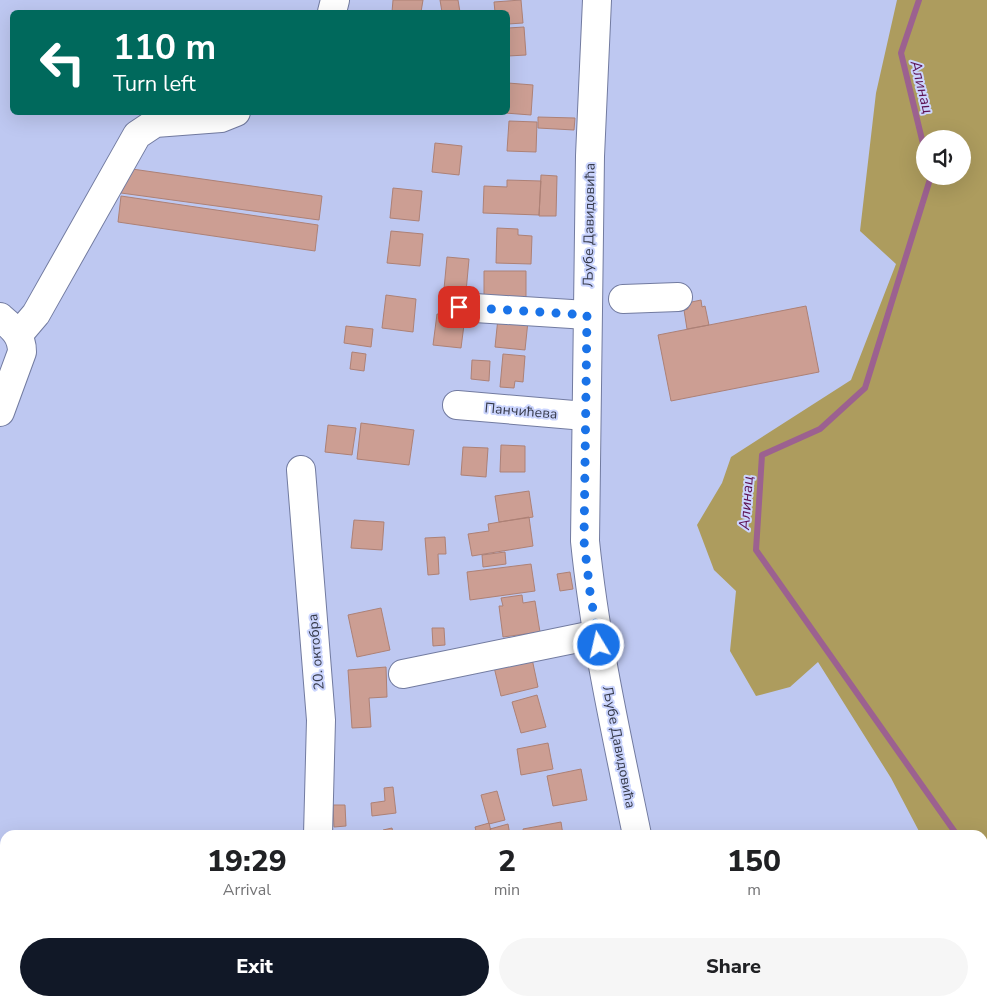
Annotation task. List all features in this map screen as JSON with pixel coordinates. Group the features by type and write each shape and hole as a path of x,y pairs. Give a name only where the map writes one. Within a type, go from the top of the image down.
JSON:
{"main road":[{"name":"Љубе Давидовића","path":"597,0 590,156 584,541 598,634 636,830"},
{"path":"0,412 22,352 22,343 9,326 36,314 137,135 155,123 222,118 229,115"},
{"path":"623,298 678,296"},
{"path":"459,307 587,315"},
{"name":"Панчићева","path":"458,406 585,416"},
{"name":"20. октобра","path":"301,470 321,720 318,830"},
{"path":"403,674 598,634"}],"shaded area":[{"path":"897,0 987,0 987,830 918,830 891,778 818,662 790,687 756,696 730,651 736,591 714,570 697,525 722,483 731,457 851,380 896,264 860,231 876,93"}],"building":[{"path":"393,0 423,0 421,10 392,10"},
{"path":"440,0 458,0 460,10 442,10"},
{"path":"521,0 523,23 510,24 510,10 495,10 494,2"},
{"path":"524,27 526,55 510,56 510,28"},
{"path":"510,83 533,85 531,115 510,113"},
{"path":"538,117 575,118 574,130 538,128"},
{"path":"509,121 537,122 536,152 507,151"},
{"path":"435,143 462,146 459,175 432,172"},
{"path":"125,168 322,196 319,220 121,193"},
{"path":"541,175 557,176 556,216 539,216"},
{"path":"507,180 541,181 539,215 483,213 484,186 507,187"},
{"path":"393,188 422,191 419,221 390,218"},
{"path":"121,196 318,225 315,251 118,222"},
{"path":"497,228 518,229 518,235 532,236 531,264 496,263"},
{"path":"391,231 423,234 420,266 387,263"},
{"path":"447,257 469,259 466,292 444,289"},
{"path":"484,271 526,271 526,299 484,299"},
{"path":"386,295 416,299 413,332 382,328"},
{"path":"701,300 702,307 705,306 709,325 687,329 684,310 688,309 687,303"},
{"path":"806,306 819,372 671,401 658,335"},
{"path":"437,314 465,317 461,348 433,345"},
{"path":"498,318 528,321 525,350 495,347"},
{"path":"346,326 373,329 371,347 344,343"},
{"path":"352,352 366,354 364,371 350,369"},
{"path":"503,354 525,356 523,382 515,381 514,388 500,387"},
{"path":"472,360 490,361 489,381 471,379"},
{"path":"361,423 414,430 409,465 357,459"},
{"path":"328,425 356,428 352,455 325,452"},
{"path":"501,445 525,446 525,472 500,472"},
{"path":"463,447 488,448 486,477 461,475"},
{"path":"529,491 533,517 499,522 495,496"},
{"path":"529,517 533,546 472,556 468,534 489,531 488,524"},
{"path":"354,520 384,522 382,550 351,548"},
{"path":"445,537 446,554 438,554 439,574 428,575 425,538"},
{"path":"505,552 506,564 483,567 482,555"},
{"path":"531,564 535,591 470,600 467,572"},
{"path":"570,572 573,589 560,591 557,574"},
{"path":"522,595 523,603 535,601 540,632 503,637 499,606 503,606 501,598"},
{"path":"381,608 390,650 357,657 348,615"},
{"path":"432,628 444,628 445,645 433,646"},
{"path":"531,654 538,687 501,696 493,663"},
{"path":"386,667 387,697 369,698 371,727 352,728 348,670"},
{"path":"537,695 546,727 521,733 512,702"},
{"path":"548,743 553,769 521,775 517,749"},
{"path":"581,769 587,800 553,806 547,776"},
{"path":"393,787 396,813 372,816 371,803 385,801 384,788"},
{"path":"497,791 505,820 489,824 481,795"},
{"path":"333,805 345,805 346,826 334,827"},
{"path":"561,822 562,830 523,830"},
{"path":"489,823 491,830 476,830 475,827"},
{"path":"508,824 509,830 490,830"}],"waterway":[{"name":"Алинац","path":"919,0 901,53 920,130"},
{"name":"Алинац","path":"928,185 865,388 820,429 762,455 756,550 953,830"}],"route":[{"path":"459,307 587,315 584,541 599,645"}]}
